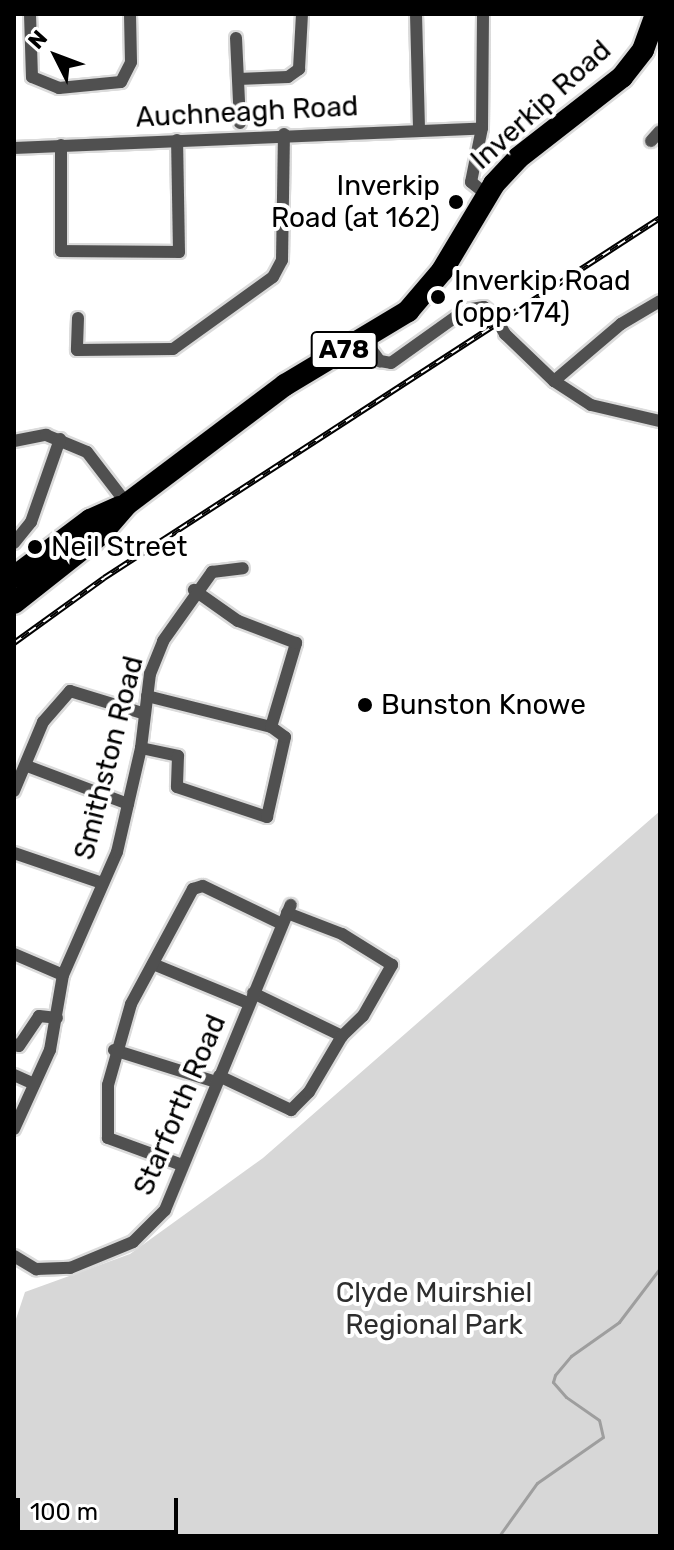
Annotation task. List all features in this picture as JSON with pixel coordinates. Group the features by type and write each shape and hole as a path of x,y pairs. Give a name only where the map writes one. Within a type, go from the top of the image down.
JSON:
{"highway":[{"name":"Inverkip Road","path":"14,603 101,534 127,504 285,385 408,311 442,271 486,194 518,158 622,77 643,50 658,15"},
{"name":"Inverkip Road","path":"14,577 90,520 127,504"}],"street":[{"path":"30,14 32,77 59,88 121,82 131,62 130,14"},
{"path":"238,79 288,77 299,69 302,14"},
{"path":"416,14 419,127"},
{"path":"483,14 482,128 471,182 486,194"},
{"path":"236,38 240,123"},
{"name":"Auchneagh Road","path":"14,148 419,127 482,128"},
{"path":"78,318 77,350 173,349 273,277 282,260 284,134"},
{"path":"61,145 61,251 179,252 177,140"},
{"path":"554,381 621,324 660,301"},
{"path":"363,338 380,361 391,363 465,310 484,307 495,316 505,334 554,381 599,409 660,421"},
{"path":"14,441 30,434 60,439 87,452 127,504"},
{"path":"14,543 31,522 60,439"},
{"name":"Smithston Road","path":"14,1129 57,1018 63,975 117,852 141,748 147,696 163,641 194,590 212,572 243,568"},
{"path":"194,590 238,621 296,643 271,727"},
{"path":"14,791 53,706 70,691 145,714"},
{"path":"141,748 178,756 177,787 267,817 285,737 271,727 147,696"},
{"path":"27,766 128,804"},
{"path":"14,853 102,883"},
{"path":"114,1050 217,1079 291,1110 309,1092 342,1036 363,1016 392,965 342,934 203,886 193,889 153,964 114,1050 108,1138 182,1165"},
{"name":"Starforth Road","path":"14,1256 36,1269 70,1268 133,1242 165,1210 286,914"},
{"path":"14,954 63,975"},
{"path":"153,964 250,998 342,1036"},
{"path":"14,1044 19,1046 39,1016 57,1018"},
{"path":"14,1075 34,1084"}],"green space":[{"name":"Clyde Muirshiel Regional Park","path":"660,811 660,1536 14,1536 14,1325 25,1292 130,1254 263,1158"}],"waterway":[{"path":"499,1536 537,1483 603,1437 599,1420 566,1397 553,1382 555,1375 571,1356 619,1322 660,1268"}],"railway":[{"path":"14,643 104,578 660,218"}],"place":[{"name":"Inverkip Road (at 162)","path":"456,202"},
{"name":"Inverkip Road (opp 174)","path":"438,297"},
{"name":"Neil Street","path":"35,547"},
{"name":"Bunston Knowe","path":"365,705"}]}
